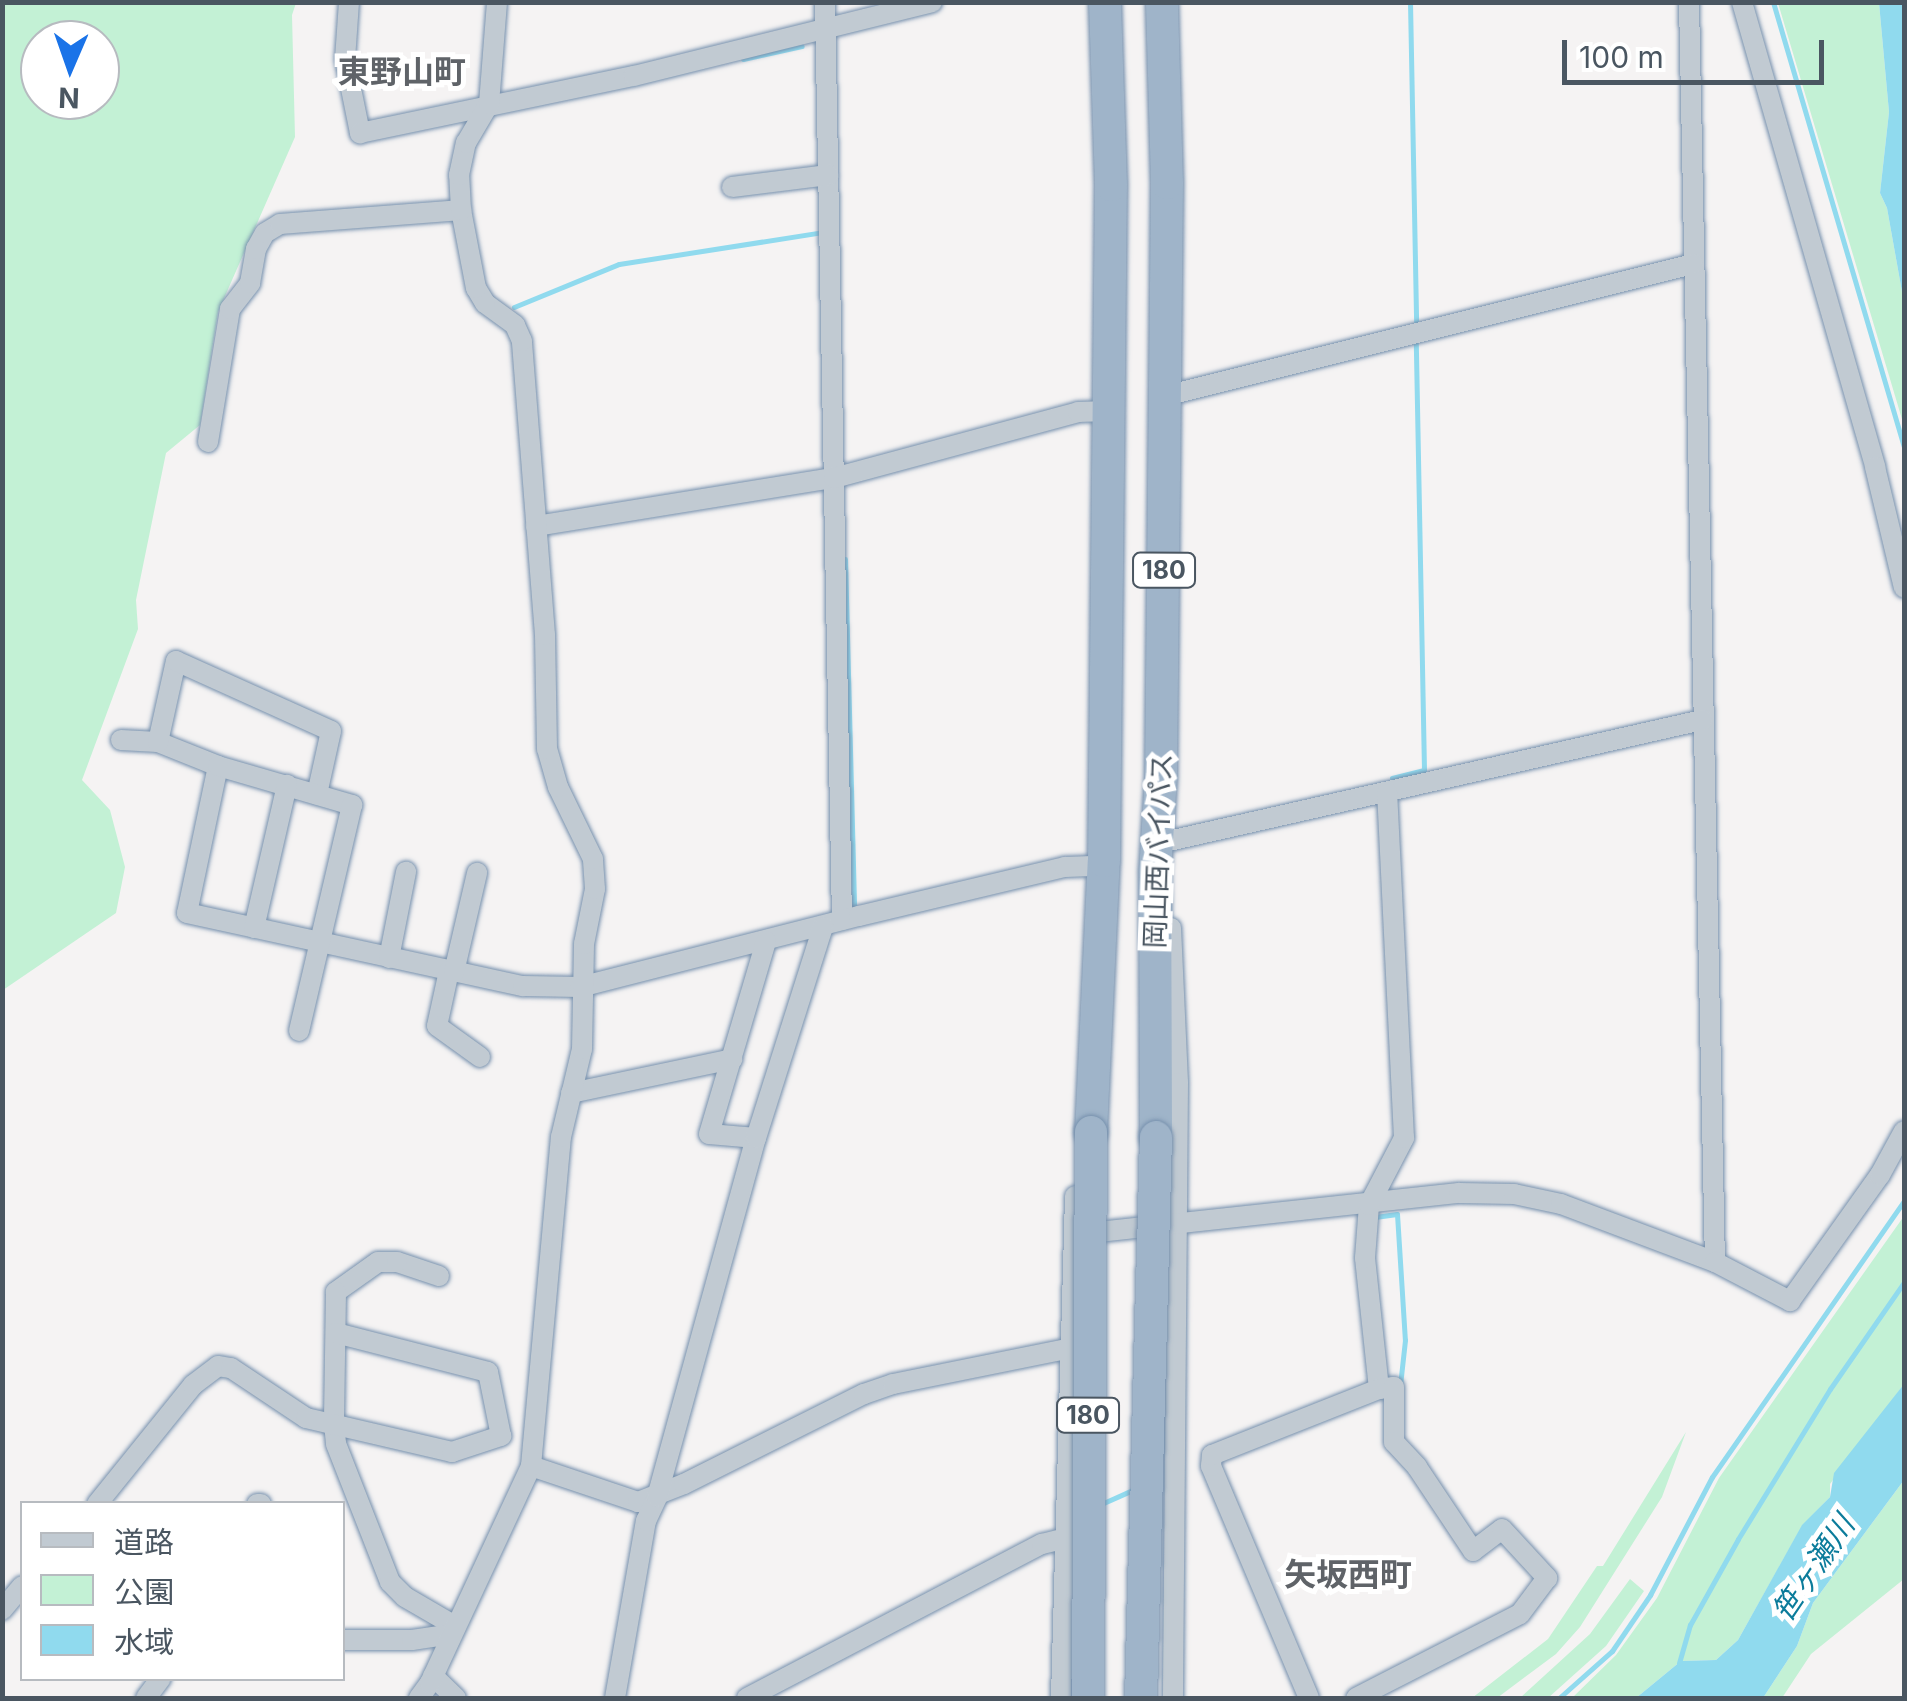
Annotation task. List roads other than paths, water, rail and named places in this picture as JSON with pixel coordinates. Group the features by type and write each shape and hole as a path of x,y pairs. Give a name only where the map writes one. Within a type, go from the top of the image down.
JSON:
{"highway":[{"name":"岡山西バイパス","path":"1088,1698 1091,1132 1104,861 1110,184 1105,2"},
{"name":"岡山西バイパス","path":"1141,1698 1156,1137 1154,872 1162,777 1162,2"}],"street":[{"path":"349,2 344,59 360,133 825,31 932,2"},
{"path":"418,1698 531,1466 561,1137 582,1049 580,987 595,889 593,859 558,787 547,750 549,705 522,341 515,326 486,303 476,288 460,210 459,175 466,142 489,104 497,2"},
{"path":"615,1698 646,1521 657,1497 753,1137 844,920 840,476 824,2"},
{"path":"1689,2 1715,1262"},
{"path":"1742,2 1875,467 1904,588"},
{"path":"732,187 828,175"},
{"path":"208,442 230,309 250,283 256,249 265,233 280,224 460,210"},
{"path":"1165,396 1693,264"},
{"path":"536,526 840,476 1078,412 1107,411"},
{"path":"158,742 176,661 332,731 317,794"},
{"path":"1169,841 1702,720"},
{"path":"121,740 158,742 218,766 352,805 298,1032"},
{"path":"1061,1698 1074,1235 1092,866 1103,741"},
{"path":"218,766 188,913 522,986 580,987 1065,867 1092,866"},
{"path":"1162,777 1169,841 1178,1083 1173,1698"},
{"path":"254,928 288,786"},
{"path":"1378,1389 1365,1258 1369,1205 1404,1138 1387,792"},
{"path":"388,958 406,872"},
{"path":"476,873 436,1026 480,1057"},
{"path":"753,1137 710,1134 766,941"},
{"path":"571,1093 732,1059"},
{"path":"1074,1235 1459,1194 1514,1194 1561,1204 1715,1262 1790,1301 1880,1175 1904,1131"},
{"path":"440,1276 397,1262 378,1262 336,1292 334,1424 336,1444 390,1582 453,1630"},
{"path":"99,1501 192,1385 218,1366 231,1368 306,1418 452,1452 500,1436 488,1372 336,1333"},
{"path":"531,1466 638,1502 657,1497 864,1394 893,1384 1072,1348"},
{"path":"1309,1698 1211,1466 1212,1456 1378,1389 1394,1388 1394,1442 1417,1467 1473,1551 1502,1529 1547,1578 1520,1614 1356,1698"},
{"path":"1173,1469 1211,1466"},
{"path":"746,1698 1007,1561 1056,1538 1066,1538"},
{"path":"2,1610 20,1588"},
{"path":"345,1640 412,1640 453,1630"},
{"path":"432,1676 456,1698"}],"water":[{"path":"1879,3 1904,3 1904,303 1887,208 1880,193 1889,112"},
{"name":"笹ヶ瀬川","path":"1904,1384 1904,1480 1813,1603 1797,1646 1763,1698 1636,1698 1681,1661 1716,1660 1738,1640 1802,1525 1830,1497 1834,1473"}],"waterway":[{"path":"1410,2 1416,329"},
{"path":"1773,2 1904,447"},
{"path":"743,59 802,46"},
{"path":"514,307 619,264 823,232"},
{"path":"1392,778 1424,770 1416,340"},
{"path":"845,559 854,913"},
{"path":"1559,1698 1612,1651 1650,1595 1712,1477 1904,1201"},
{"path":"1375,1217 1397,1214 1405,1340 1400,1385"},
{"path":"1679,1663 1690,1625 1738,1539 1830,1389 1904,1282"},
{"path":"1099,1505 1135,1489"}],"district":[{"name":"東野山町","path":"402,72"},
{"name":"矢坂西町","path":"1348,1575"}]}
